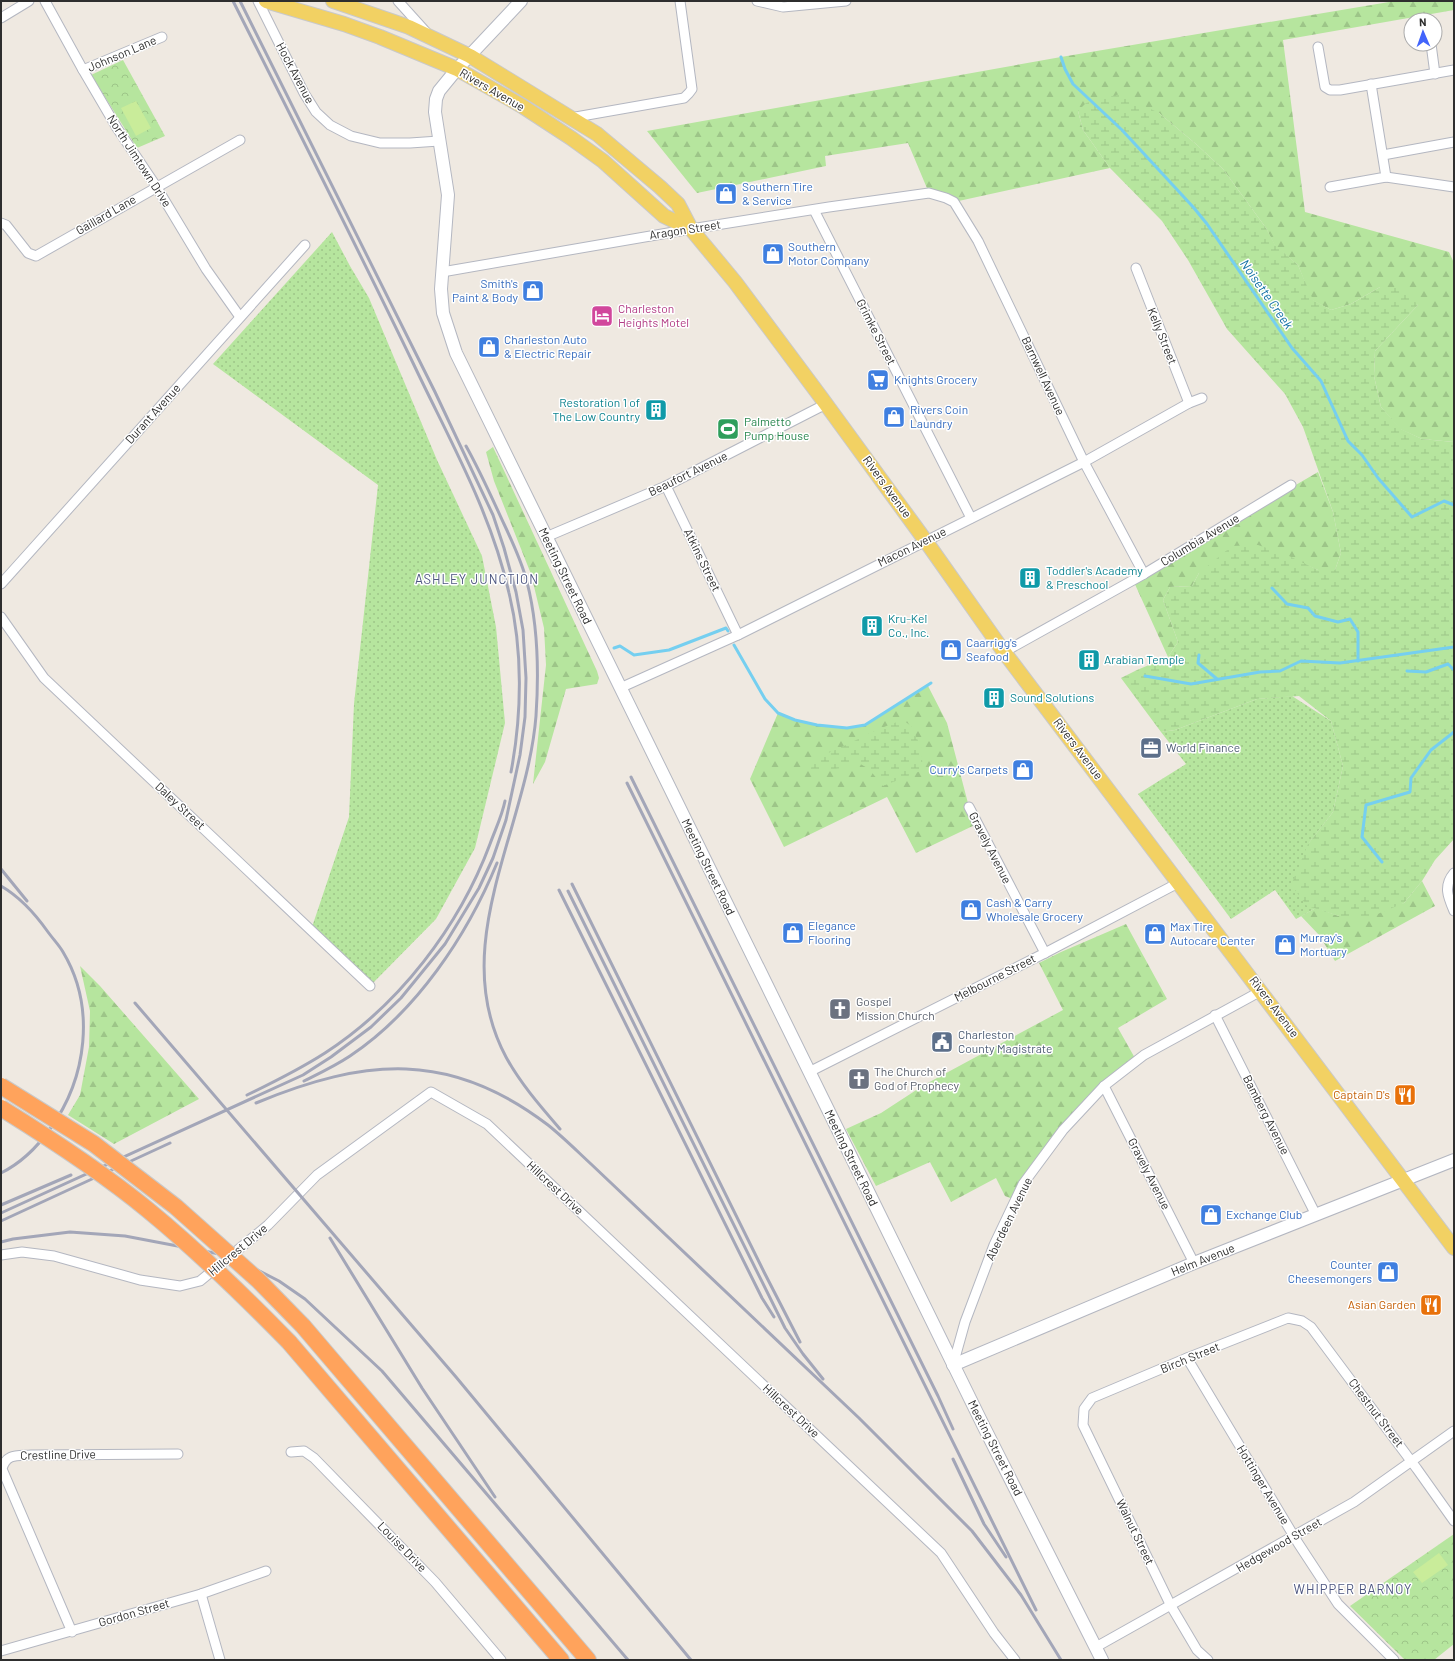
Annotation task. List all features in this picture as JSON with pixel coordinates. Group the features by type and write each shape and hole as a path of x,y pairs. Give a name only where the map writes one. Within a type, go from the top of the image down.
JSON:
{"highway":[{"path":"1,1086 94,1144 176,1207 258,1280 303,1326 588,1660"},
{"path":"1,1108 57,1143 147,1209 205,1258 240,1291 290,1342 561,1660"}],"main road":[{"name":"Rivers Avenue","path":"264,1 344,24 394,42 457,69 522,106 571,138 603,161 664,216 691,229"},
{"name":"Rivers Avenue","path":"333,1 391,20 428,35 470,56 597,134 678,204 691,229 735,282 826,404 1004,652 1180,882 1454,1248"}],"street":[{"path":"1,18 29,1"},
{"name":"North Jimtown Drive","path":"45,1 82,70 117,128 156,186 206,269 240,317"},
{"name":"Hock Avenue","path":"264,1 304,93 313,108 330,125 351,136 380,143 439,141"},
{"path":"398,1 428,35"},
{"path":"470,56 521,1"},
{"path":"570,118 684,98 690,94 692,88 680,1"},
{"path":"757,1 783,7 846,1"},
{"name":"Johnson Lane","path":"82,70 162,37"},
{"path":"1318,46 1325,87 1330,90 1454,70"},
{"path":"1432,52 1435,74"},
{"name":"Meeting Street Road","path":"470,56 439,91 436,99 435,112 448,195 448,213 441,289 443,313 456,353 953,1365 1102,1660"},
{"path":"1371,84 1386,177"},
{"name":"Gaillard Lane","path":"1,223 6,225 28,253 36,256 156,186 240,140"},
{"path":"1383,155 1454,142"},
{"path":"1330,187 1386,177 1454,187"},
{"name":"Aragon Street","path":"442,272 691,229 929,193"},
{"name":"Barnwell Avenue","path":"929,193 954,202 978,242 1084,462 1144,574"},
{"name":"Grimke Street","path":"814,210 971,518"},
{"name":"Durant Avenue","path":"1,584 305,245"},
{"name":"Kelly Street","path":"1136,268 1189,403"},
{"name":"Macon Avenue","path":"620,688 738,635 925,540 1084,462 1189,403 1202,398"},
{"name":"Beaufort Avenue","path":"546,537 666,486 826,404"},
{"name":"Columbia Avenue","path":"1004,652 1144,574 1291,484"},
{"name":"Atkins Street","path":"666,486 738,635"},
{"name":"Daley Street","path":"1,617 44,678 370,986"},
{"name":"Gravely Avenue","path":"969,807 1045,953"},
{"path":"1454,873 1448,880 1447,893 1454,911"},
{"name":"Melbourne Street","path":"809,1072 1045,953 1180,882"},
{"name":"Aberdeen Avenue","path":"953,1365 965,1322 994,1245 1023,1184 1063,1130 1104,1086 1144,1055 1261,990"},
{"name":"Bamberg Avenue","path":"1215,1015 1316,1215"},
{"name":"Gravely Avenue","path":"1104,1086 1194,1263"},
{"name":"Hillcrest Drive","path":"1,1255 22,1252 54,1256 140,1280 180,1286 200,1281 268,1225 317,1175 431,1092 487,1124 941,1553 994,1633 1015,1660"},
{"name":"Helm Avenue","path":"953,1365 1194,1263 1454,1160"},
{"name":"Birch Street","path":"1092,1398 1288,1318"},
{"name":"Chestnut Street","path":"1288,1318 1302,1321 1311,1327 1454,1521"},
{"name":"Hottinger Avenue","path":"1187,1358 1295,1537 1338,1604 1394,1660"},
{"name":"Walnut Street","path":"1092,1398 1084,1409 1083,1425 1171,1606 1198,1650 1208,1660"},
{"name":"Hedgewood Street","path":"1096,1647 1295,1537 1354,1502 1454,1431"},
{"name":"Louise Drive","path":"291,1452 304,1452 314,1458 435,1582 501,1660"},
{"name":"Crestline Drive","path":"72,1632 2,1469 4,1462 10,1457 31,1455 178,1454"},
{"name":"Gordon Street","path":"1,1651 201,1594 266,1571"},
{"path":"201,1594 220,1660"}],"green space":[{"path":"1395,1 1454,1 1454,10 1443,12 1403,12 1403,19 1283,40 1305,212 1449,252 1454,263 1454,442 1422,439 1400,429 1381,407 1374,376 1375,351 1418,305 1380,287 1351,304 1331,310 1312,300 1298,265 1275,246 1266,228 1223,169 1159,113 1078,111 1083,130 1110,168 954,202 929,193 908,143 825,156 826,166 697,193 647,131 1061,57"},
{"path":"123,60 165,136 137,148 91,75"},
{"path":"1120,94 1159,113 1223,169 1266,228 1275,245 1298,265 1313,300 1331,310 1351,304 1380,287 1403,288 1418,305 1375,351 1374,376 1381,407 1401,429 1422,439 1454,442 1454,839 1435,860 1422,881 1404,903 1368,918 1339,916 1307,906 1291,885 1308,844 1333,812 1343,766 1331,721 1299,696 1257,699 1175,730 1161,732 1121,678 1168,657 1178,642 1163,600 1170,587 1192,586 1199,573 1232,546 1258,545 1287,555 1318,570 1335,570 1341,553 1333,512 1303,427 1285,394 1227,329 1188,260 1162,221 1110,168 1083,130 1078,111 1086,103"},
{"path":"136,101 151,128 136,136 121,108"},
{"path":"332,232 369,298 437,460 482,556 496,627 505,723 475,848 436,919 370,986 311,930 349,817 354,704 378,485 213,364"},
{"path":"493,447 599,678 597,684 566,689 545,762 533,784 546,665 544,628 531,574 494,481 486,452"},
{"path":"1318,472 1333,512 1341,553 1335,570 1318,570 1304,564 1199,573 1192,586 1170,587 1163,600 1178,642 1168,657 1133,580"},
{"path":"928,686 947,723 969,807 977,824 916,853 887,797 784,847 750,779 778,713 795,720 817,725 847,728 865,725"},
{"path":"1292,696 1331,721 1343,766 1333,812 1309,843 1307,905 1316,908 1296,919 1275,890 1231,919 1138,794 1186,764 1161,732 1175,730 1257,699"},
{"path":"903,720 911,726 921,747 923,770 883,786 869,769 857,762 848,767 810,773 813,759"},
{"path":"1422,881 1435,906 1335,961 1319,935 1301,916 1316,908 1339,916 1404,903"},
{"path":"1126,924 1167,999 1118,1028 1136,1060 1063,1130 1015,1200 1005,1196 996,1178 951,1202 930,1162 876,1186 846,1129 881,1113 924,1085 1063,1010 1039,963"},
{"path":"80,966 100,986 199,1099 114,1144 68,1115 80,1095 89,1047 90,1011"},
{"path":"1454,1534 1454,1644 1434,1660 1405,1660 1350,1606"},
{"path":"1439,1553 1448,1565 1422,1583 1413,1572"}],"waterway":[{"name":"Noisette Creek","path":"1061,57 1065,69 1073,84 1122,130 1207,224 1292,348 1321,381 1348,441 1362,455 1378,478 1412,517 1444,501 1454,505"},
{"path":"1272,588 1287,604 1308,608 1315,616 1338,622 1350,619 1358,632 1358,661"},
{"path":"614,648 620,646 634,655 669,650 726,628 728,631"},
{"path":"734,645 765,699 778,713 795,720 817,725 847,728 865,725 931,683"},
{"path":"1145,676 1191,684 1260,672 1280,671 1301,661 1340,663 1454,647"},
{"path":"1199,655 1198,663 1217,679"},
{"path":"1407,671 1426,672 1448,664 1454,670"},
{"path":"1382,862 1362,837 1366,805 1410,792 1411,778 1431,750 1454,732"}],"railway":[{"path":"233,1 455,448 491,534 501,563 514,615 519,659 519,705 515,750 511,772"},
{"path":"1,1213 303,1075 331,1057 371,1027 401,998 445,944 479,888 493,858 506,820 520,755 525,717 526,678 523,630 516,592 493,515 435,392 240,1"},
{"path":"466,446 490,494 523,567 531,598 537,649 536,716 530,759 495,887 487,930 484,972 490,1015 506,1057 531,1094 560,1129"},
{"path":"631,777 953,1429"},
{"path":"627,783 1036,1610"},
{"path":"247,1095 287,1075 325,1053 352,1034 378,1012 402,988 424,962 462,905 490,844 505,801"},
{"path":"304,1081 344,1060 374,1038 397,1018 418,995 455,945 471,918 497,863"},
{"path":"1,869 27,901"},
{"path":"572,884 800,1342"},
{"path":"1,886 15,895 27,907 61,949 73,973 80,996 83,1019 83,1042 79,1065 72,1088 63,1109 40,1142 22,1159 1,1173"},
{"path":"559,890 762,1298 774,1317"},
{"path":"568,891 785,1328 823,1379"},
{"path":"135,1003 456,1377 691,1660"},
{"path":"256,1103 296,1088 334,1077 370,1070 406,1069 441,1073 476,1084 512,1101 548,1125 859,1418 972,1531 1021,1595 1061,1660"},
{"path":"1,1221 170,1143"},
{"path":"1,1205 71,1175"},
{"path":"1,1242 13,1239 70,1232 125,1236 230,1256 279,1281 305,1299 382,1371 628,1660"},
{"path":"330,1238 422,1388 495,1497"},
{"path":"953,1459 984,1524 1006,1557"}],"place":[{"name":"Southern Tire & Service","path":"726,194"},
{"name":"Southern Motor Company","path":"773,254"},
{"name":"Smith's Paint & Body","path":"533,291"},
{"name":"Charleston Heights Motel","path":"602,316"},
{"name":"Charleston Auto & Electric Repair","path":"489,347"},
{"name":"Knights Grocery","path":"878,380"},
{"name":"Restoration 1 of The Low Country","path":"656,410"},
{"name":"Rivers Coin Laundry","path":"894,417"},
{"name":"Palmetto Pump House","path":"728,429"},
{"name":"Toddler's Academy & Preschool","path":"1030,578"},
{"name":"Kru-Kel Co., Inc.","path":"872,626"},
{"name":"Caarrigg's Seafood","path":"951,650"},
{"name":"Arabian Temple","path":"1089,660"},
{"name":"Sound Solutions","path":"994,698"},
{"name":"World Finance","path":"1151,748"},
{"name":"Curry's Carpets","path":"1023,770"},
{"name":"Cash & Carry Wholesale Grocery","path":"971,910"},
{"name":"Elegance Flooring","path":"793,933"},
{"name":"Max Tire Autocare Center","path":"1155,934"},
{"name":"Murray's Mortuary","path":"1285,945"},
{"name":"Gospel Mission Church","path":"840,1009"},
{"name":"Charleston County Magistrate","path":"942,1042"},
{"name":"The Church of God of Prophecy","path":"859,1079"},
{"name":"Captain D's","path":"1405,1095"},
{"name":"Exchange Club","path":"1211,1215"},
{"name":"Counter Cheesemongers","path":"1388,1272"},
{"name":"Asian Garden","path":"1431,1305"}],"district":[{"name":"ASHLEY JUNCTION","path":"477,579"},
{"name":"WHIPPER BARNOY","path":"1353,1589"}]}
